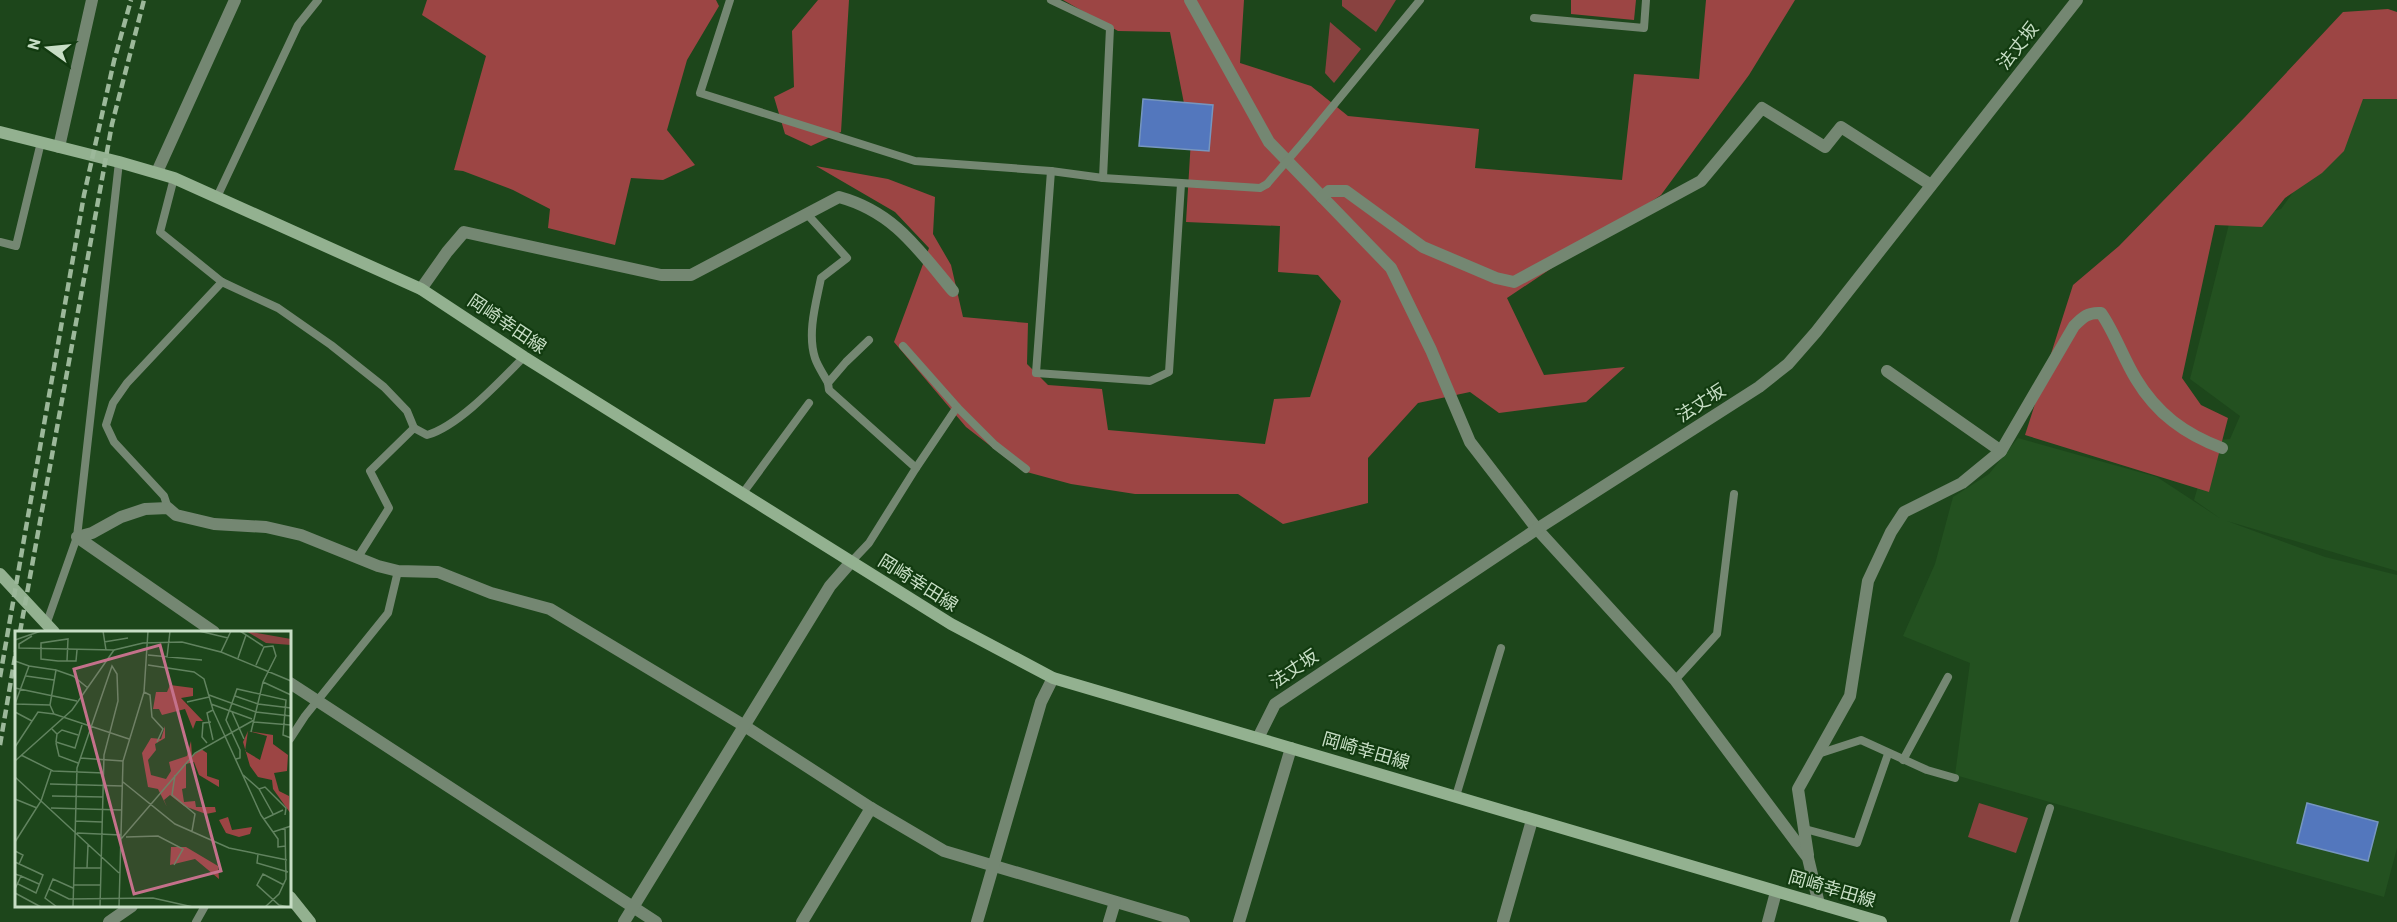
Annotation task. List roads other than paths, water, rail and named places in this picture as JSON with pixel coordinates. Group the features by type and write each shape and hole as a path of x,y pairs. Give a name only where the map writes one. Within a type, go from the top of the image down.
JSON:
{"main road":[{"name":"岡崎幸田線","path":"0,132 158,172 421,289 524,357 951,624 1053,678 1881,922"},
{"path":"0,574 50,629"},
{"path":"291,898 310,922"}],"street":[{"path":"59,147 92,0"},
{"path":"1190,0 1269,142 1391,268 1431,350 1470,442 1537,529 1675,680 1808,858"},
{"name":"法丈坂","path":"1258,738 1275,704 1537,529 1759,387 1788,364 1816,332 2077,0"},
{"path":"158,172 232,1"},
{"path":"1322,197 1329,191 1346,191 1423,247 1496,279 1514,282 1701,182 1762,108 1825,147 1841,127 1930,185"},
{"path":"421,289 464,232 661,275 691,275 839,197 859,202 896,225 953,291"},
{"path":"1820,904 1808,858 1798,789 1850,696 1868,581 1891,532 1904,512 1962,483 2001,451 2074,326 2084,316 2093,312 2101,313 2136,380 2161,412 2195,438 2222,448"},
{"path":"1887,371 2001,451"},
{"path":"77,537 92,533 121,517 146,509 168,508 176,515 213,524 266,527 301,535 378,566 398,571 438,572 491,593 550,609 743,725 871,808 944,851 1184,922"},
{"path":"77,537 211,631"},
{"path":"624,922 830,586 851,562"},
{"path":"977,922 1041,702 1053,678"},
{"path":"291,684 656,922"},
{"path":"1239,922 1291,748"},
{"path":"801,922 871,808"},
{"path":"1503,922 1532,820"},
{"path":"1768,922 1776,892"},
{"path":"1109,922 1115,902"},
{"path":"109,922 131,907"}],"lane":[{"path":"217,197 298,25 318,0"},
{"path":"730,0 700,93 915,161 1051,171 1103,178 1260,188 1267,184 1305,140 1420,0"},
{"path":"1051,0 1110,28 1103,178"},
{"path":"1534,18 1644,28 1646,0"},
{"path":"0,242 16,246 41,142"},
{"path":"50,629 77,537 119,162"},
{"path":"1051,171 1036,373 1150,381 1169,372 1181,183"},
{"path":"174,178 159,232 206,267 222,282 278,308 331,345 384,387 407,411 414,428 427,435 440,431 484,396 524,357"},
{"path":"807,214 847,258 821,279 812,339 815,358 828,383 829,390 916,468"},
{"path":"168,508 165,496 114,442 106,425 113,403 127,383 222,282"},
{"path":"828,383 869,340"},
{"path":"903,346 957,407 995,445 1026,469"},
{"path":"743,493 808,403"},
{"path":"851,562 869,543 957,407"},
{"path":"358,558 389,508 370,471 414,428"},
{"path":"1675,680 1717,634 1734,494"},
{"path":"291,737 305,716 388,613 398,571"},
{"path":"1456,796 1501,648"},
{"path":"1903,760 1948,677"},
{"path":"1818,754 1861,740 1888,754 1954,778"},
{"path":"1805,829 1857,843 1888,754"},
{"path":"2014,922 2050,808"},
{"path":"195,922 204,907"}],"water":[{"path":"1143,99 1213,105 1209,151 1139,146"},
{"path":"2307,803 2378,822 2368,861 2297,843"}],"railway":[{"path":"0,677 84,195 114,61 131,0"},
{"path":"20,631 112,124 144,0"},
{"path":"0,745 15,657"}]}
